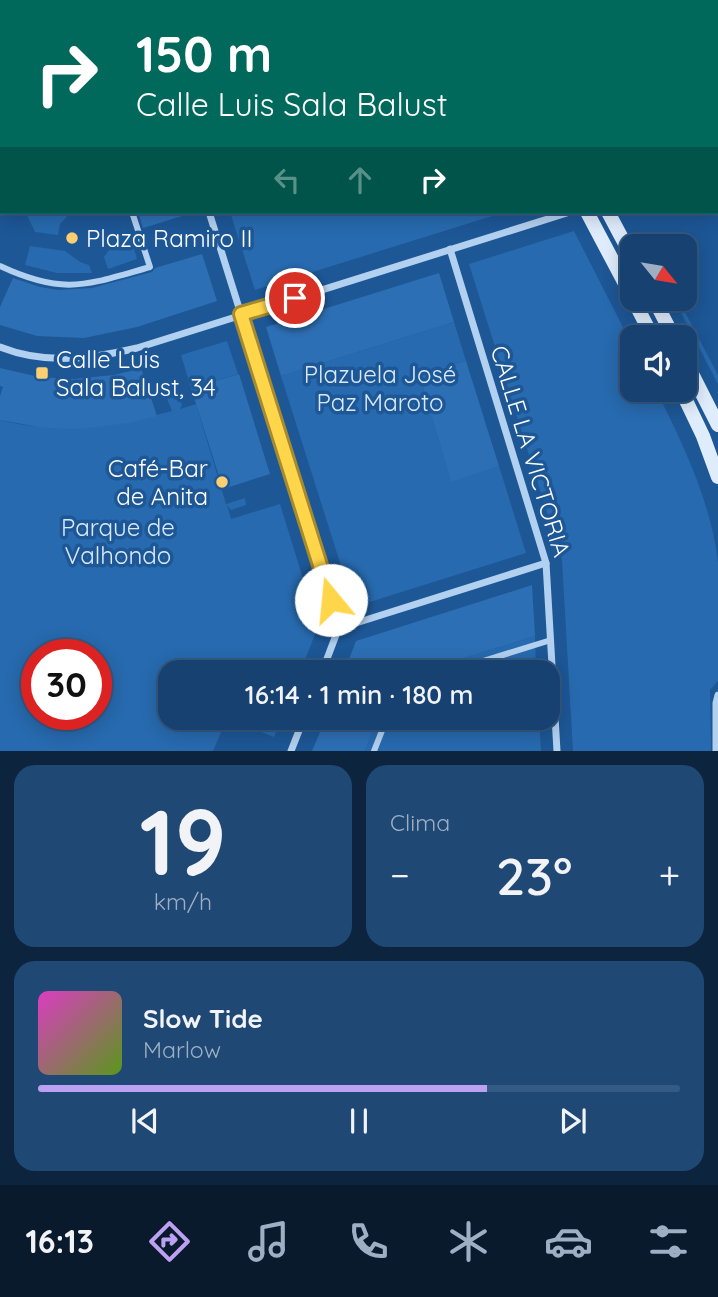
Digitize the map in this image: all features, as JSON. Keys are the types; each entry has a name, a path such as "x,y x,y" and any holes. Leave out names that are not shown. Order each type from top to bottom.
{"main road":[{"path":"588,214 620,275"},
{"path":"609,214 620,234"},
{"path":"697,384 718,425"},
{"path":"687,402 718,477"}],"street":[{"path":"0,266 39,282 60,286 89,285 150,267 133,214"},
{"path":"210,214 333,605 337,629 327,660"},
{"path":"0,347 15,353 70,360 137,348 563,214"},
{"name":"CALLE LA VICTORIA","path":"450,249 546,563 558,751"},
{"path":"337,629 546,563"},
{"path":"487,660 551,640"},
{"path":"716,751 718,695"},
{"path":"291,751 299,730"},
{"path":"374,751 382,730"}],"green space":[{"path":"26,214 69,214 60,224 58,235 35,232"},
{"path":"231,214 499,214 255,290"},
{"path":"125,230 129,233 137,259 108,269 104,257 115,242 116,234"},
{"path":"574,231 622,325 620,402 662,402 686,452 702,495 718,562 718,681 710,690 711,751 573,751 562,560 469,264"},
{"path":"30,246 65,251 89,265 92,273 57,273 25,265"},
{"path":"681,312 685,312 692,325 687,325"},
{"name":"Plazuela José Paz Maroto","path":"454,322 466,361 419,375 451,481 499,466 526,553 354,607 281,376"},
{"path":"697,335 718,375 718,384 697,343"},
{"path":"227,341 238,374 191,388 181,355"},
{"name":"Parque de Valhondo","path":"174,389 182,405 180,409 196,404 226,504 245,498 246,505 231,510 227,505 231,519 280,504 318,627 305,660 158,660 158,730 222,730 213,751 0,751 0,420 44,427 86,427 172,411 165,394"},
{"path":"535,636 536,660 458,660"},
{"name":"Parque de Valhondo","path":"256,730 277,730 274,737"},
{"path":"373,730 540,730 541,751 365,751"}],"building":[{"path":"139,214 189,214 143,228"},
{"path":"202,254 217,301 137,327 84,338 37,336 0,325 0,307 13,278 58,290 92,288 152,272 155,268"},
{"path":"439,273 454,322 281,376 266,327"},
{"path":"466,361 499,466 451,482 419,374"},
{"path":"0,368 39,377 74,379 114,375 141,368 157,416 80,429 44,428 0,420 0,396 3,387 0,386"},
{"path":"239,374 270,474 223,489 191,388"},
{"path":"532,585 535,636 458,660 349,660 356,641"},
{"path":"321,730 373,730 365,751 312,751"}],"place":[{"name":"Plaza Ramiro II","path":"72,238"},
{"name":"Calle Luis Sala Balust, 34","path":"42,373"},
{"name":"Café-Bar de Anita","path":"222,482"}],"route":[{"path":"295,298 241,314 331,600"}]}
